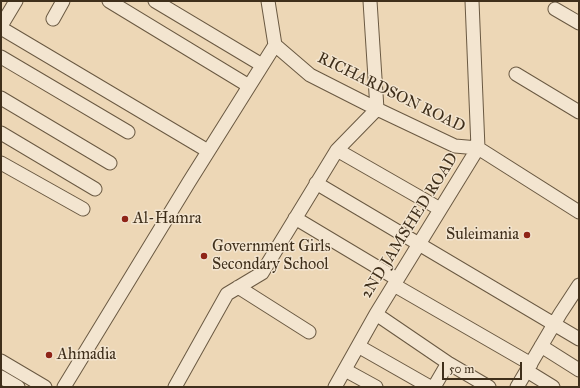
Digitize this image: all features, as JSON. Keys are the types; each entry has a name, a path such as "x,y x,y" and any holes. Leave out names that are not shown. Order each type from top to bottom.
{"street":[{"path":"16,1 1,27 208,151"},
{"path":"53,19 63,1"},
{"path":"109,1 249,86"},
{"path":"155,1 262,65"},
{"path":"64,387 275,44 268,1"},
{"path":"175,387 227,294 262,273 337,150 377,108 370,1"},
{"name":"2ND JAMSHED ROAD","path":"335,387 376,314 478,148 472,1"},
{"path":"555,9 579,23"},
{"name":"RICHARDSON ROAD","path":"275,44 310,75 455,146 478,148 579,212"},
{"path":"1,57 128,132"},
{"path":"516,74 579,112"},
{"path":"1,98 110,163"},
{"path":"1,133 95,189"},
{"path":"337,150 440,209"},
{"path":"1,163 83,209"},
{"path":"316,183 579,339"},
{"path":"295,218 529,368 553,387"},
{"path":"517,387 579,285"},
{"path":"238,287 309,332"},
{"path":"376,314 448,363 489,387"},
{"path":"358,346 430,387"},
{"path":"541,346 579,370"},
{"path":"1,361 45,387"},
{"path":"434,387 448,363"},
{"path":"345,370 376,387"},
{"path":"1,377 18,387"}],"place":[{"name":"Al-Hamra","path":"125,219"},
{"name":"Suleimania","path":"527,235"},
{"name":"Government Girls Secondary School","path":"204,256"},
{"name":"Ahmadia","path":"49,355"}]}
